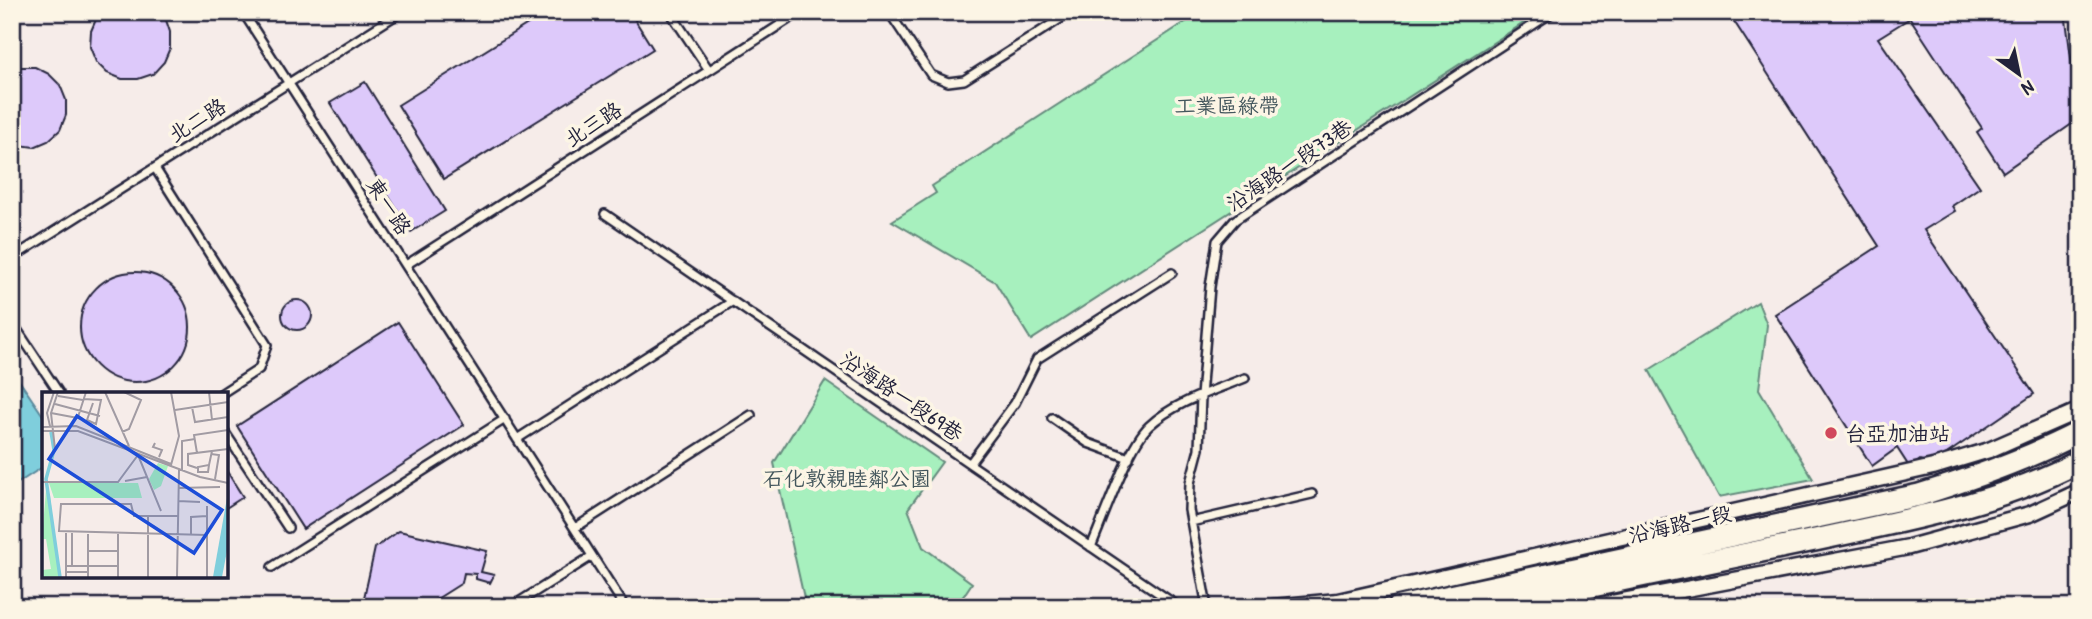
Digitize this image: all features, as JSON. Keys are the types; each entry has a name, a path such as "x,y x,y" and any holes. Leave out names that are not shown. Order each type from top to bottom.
{"main road":[{"name":"沿海路一段","path":"1399,607 1919,495 1988,473 2044,451 2080,432"},
{"name":"沿海路一段","path":"1491,607 1908,520 1995,496 2050,477 2080,461"}],"street":[{"name":"沿海路一段","path":"1273,607 1338,601 1933,467 1989,450 2080,410"},
{"path":"1591,607 1909,547 2030,514 2080,491"}],"lane":[{"name":"東一路","path":"243,12 625,607"},
{"name":"北二路","path":"12,258 401,12"},
{"path":"670,12 709,70"},
{"name":"北三路","path":"406,265 800,12"},
{"path":"890,12 931,75 948,82 964,80 1071,12"},
{"name":"沿海路一段73巷","path":"1208,607 1189,510 1190,482 1199,449 1200,396 1217,241 1235,220 1553,12"},
{"path":"155,168 267,345 260,369 224,392"},
{"name":"沿海路一段69巷","path":"605,214 1179,607"},
{"path":"970,463 1015,403 1037,359 1172,273"},
{"path":"517,439 733,301"},
{"path":"12,322 58,392"},
{"path":"1091,547 1129,458 1139,438 1149,427 1165,414 1200,396 1245,378"},
{"path":"575,528 751,415"},
{"path":"1052,418 1088,443 1129,458"},
{"path":"272,566 505,419"},
{"path":"228,437 288,528"},
{"path":"1191,522 1312,494"},
{"path":"512,607 592,556"}],"green space":[{"name":"工業區綠帶","path":"1201,12 1541,12 1031,340 995,282 892,221 936,193 932,186"},
{"path":"1758,302 1767,325 1759,389 1813,479 1719,497 1649,370"},
{"name":"石化敦親睦鄰公園","path":"825,381 942,462 908,509 923,547 972,583 956,607 806,607 774,463"}],"water":[{"path":"12,370 42,414 42,467 12,487"}],"building":[{"path":"102,12 160,12 165,17 170,32 170,48 164,62 153,74 138,79 122,79 107,73 96,62 90,47 91,31"},
{"path":"547,12 630,12 653,49 444,179 398,105"},
{"path":"1728,12 2065,12 2079,119 2003,172 1977,132 1982,128 1910,18 1878,38 1980,187 1952,206 1955,211 1924,230 2034,394 1932,464 1920,460 1910,468 1897,448 1872,466 1775,314 1879,246"},
{"path":"35,67 49,74 60,85 66,100 66,115 60,130 48,141 34,147 12,144 12,70"},
{"path":"365,82 445,211 411,232 330,103"},
{"path":"135,272 156,276 174,288 186,306 190,327 186,348 174,366 156,378 135,382 114,378 96,366 84,348 80,327 84,306 96,288 114,276"},
{"path":"297,300 308,304 312,315 308,326 297,330 286,326 282,315 286,304"},
{"path":"398,322 464,425 303,529 237,426"},
{"path":"228,473 243,497 228,507"},
{"path":"399,531 487,551 481,572 494,575 490,583 476,579 476,574 464,573 462,583 424,607 362,607 375,548"}],"place":[{"name":"台亞加油站","path":"1831,433"}]}
